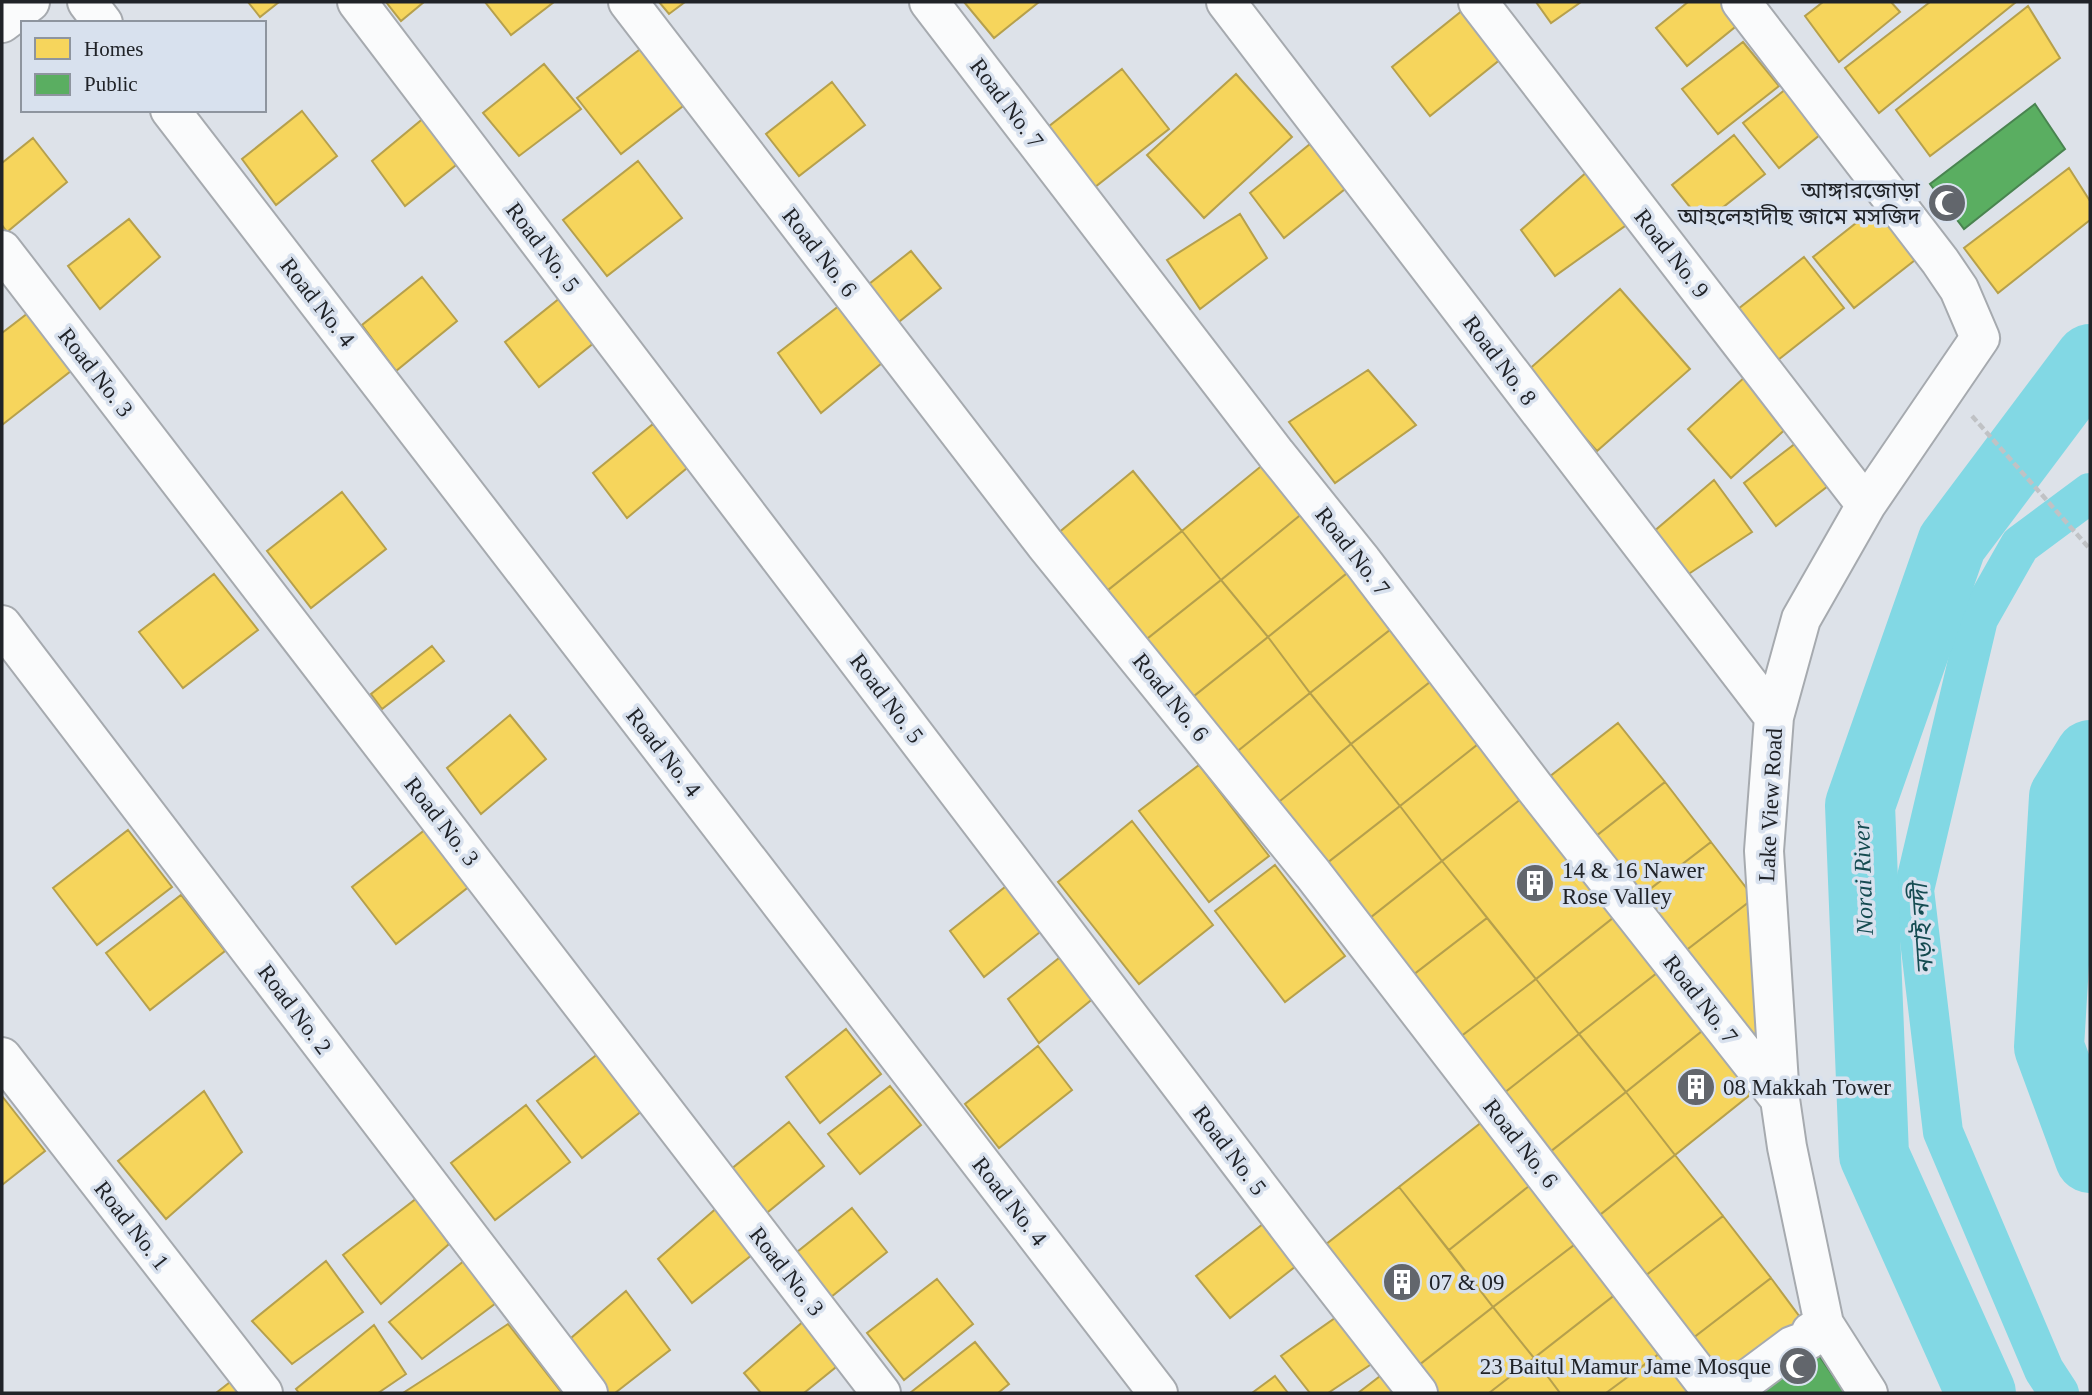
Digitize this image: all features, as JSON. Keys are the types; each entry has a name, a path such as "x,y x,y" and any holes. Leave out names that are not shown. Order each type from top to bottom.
{"street":[{"path":"2,23 30,2"},
{"path":"86,2 101,21"},
{"name":"Road No. 5","path":"357,2 1418,1393"},
{"name":"Road No. 6","path":"628,2 1045,544 1313,874 1713,1393"},
{"name":"Road No. 7","path":"929,2 1492,733 1780,1099"},
{"name":"Road No. 8","path":"1226,2 1774,717"},
{"name":"Road No. 9","path":"1478,2 1866,505"},
{"name":"Lake View Road","path":"1741,2 1940,261 1959,289 1980,338 1866,505 1801,619 1774,717 1763,850 1780,1099 1787,1147 1824,1324 1868,1393"},
{"name":"Road No. 4","path":"172,112 1158,1393"},
{"name":"Road No. 3","path":"2,250 881,1393"},
{"name":"Road No. 2","path":"2,625 588,1393"},
{"name":"Road No. 1","path":"2,1057 263,1393"},
{"path":"1729,1393 1792,1346 1808,1340 1811,1332 1824,1324"}],"path":[{"path":"1981,425 2090,549"}],"building: Homes":[{"path":"248,2 279,2 260,17"},
{"path":"386,2 424,2 401,21"},
{"path":"485,2 554,2 511,35"},
{"path":"659,2 685,2 669,14"},
{"path":"964,2 1039,2 994,38"},
{"path":"1536,2 1581,2 1551,23"},
{"path":"1688,2 1723,2 1740,23 1687,66 1656,28"},
{"path":"1823,2 1891,2 1900,12 1839,62 1805,16"},
{"path":"1930,2 2016,2 1879,113 1845,68"},
{"path":"2028,6 2060,58 1930,156 1896,110"},
{"path":"1463,10 1502,58 1430,116 1392,67"},
{"path":"652,40 696,96 621,154 577,98"},
{"path":"1743,42 1779,86 1718,134 1682,89"},
{"path":"544,64 581,109 519,156 483,113"},
{"path":"1122,69 1169,129 1095,187 1048,127"},
{"path":"1236,74 1292,137 1204,218 1147,155"},
{"path":"832,82 865,125 799,176 766,134"},
{"path":"1786,89 1821,134 1779,168 1743,123"},
{"path":"302,111 337,156 276,205 242,159"},
{"path":"431,112 466,157 405,206 372,161"},
{"path":"1734,135 1765,174 1703,223 1672,185"},
{"path":"33,138 67,182 7,232 2,225 2,163"},
{"path":"1310,144 1345,189 1284,238 1250,193"},
{"path":"638,161 682,218 607,276 563,220"},
{"path":"2069,168 2090,201 2090,220 1998,293 1964,248"},
{"path":"1588,171 1632,221 1555,276 1521,230"},
{"path":"1884,201 1924,253 1854,308 1813,257"},
{"path":"1240,214 1267,258 1200,309 1167,260"},
{"path":"129,219 160,257 100,309 68,266"},
{"path":"911,251 941,288 895,325 864,288"},
{"path":"1804,257 1844,308 1773,364 1733,313"},
{"path":"422,277 457,321 396,371 362,325"},
{"path":"1620,289 1690,369 1597,451 1526,372"},
{"path":"565,294 600,338 539,387 505,342"},
{"path":"844,302 888,358 821,413 778,353"},
{"path":"32,310 76,367 2,425 2,333"},
{"path":"1759,364 1799,417 1731,478 1688,429"},
{"path":"1368,370 1416,425 1335,483 1289,422"},
{"path":"653,424 687,468 627,518 593,473"},
{"path":"1796,443 1828,486 1776,526 1744,483"},
{"path":"1276,454 1315,503 1221,580 1182,531"},
{"path":"1133,471 1182,531 1093,602 1045,544"},
{"path":"1714,480 1752,532 1678,581 1645,539"},
{"path":"342,492 386,549 311,608 267,551"},
{"path":"1315,503 1362,561 1268,637 1221,580"},
{"path":"1182,531 1221,580 1133,650 1093,602"},
{"path":"1362,561 1405,618 1310,693 1268,637"},
{"path":"214,574 258,630 183,688 139,632"},
{"path":"1221,580 1268,637 1179,708 1133,650"},
{"path":"1405,618 1444,671 1351,744 1310,693"},
{"path":"1268,637 1310,693 1224,762 1179,708"},
{"path":"432,646 444,661 382,709 371,694"},
{"path":"1444,671 1492,733 1400,806 1351,744"},
{"path":"1310,693 1351,744 1265,813 1224,762"},
{"path":"510,715 546,759 481,814 447,768"},
{"path":"1618,723 1665,782 1582,847 1535,788"},
{"path":"1492,733 1535,788 1442,861 1400,806"},
{"path":"1351,744 1400,806 1313,874 1265,813"},
{"path":"1199,765 1269,856 1209,902 1139,811"},
{"path":"1665,782 1711,842 1628,906 1582,847"},
{"name":"14 & 16 Nawer Rose Valley","path":"1535,788 1628,906 1536,979 1442,861"},
{"path":"1400,806 1442,861 1356,929 1313,874"},
{"path":"1132,821 1213,925 1139,984 1058,882"},
{"path":"426,829 471,885 396,944 352,887"},
{"path":"128,830 172,887 97,945 53,888"},
{"path":"1711,842 1754,898 1671,962 1628,906"},
{"path":"1442,861 1487,918 1400,985 1356,929"},
{"path":"1275,865 1345,956 1285,1002 1215,911"},
{"path":"1010,883 1045,928 984,977 950,931"},
{"path":"181,895 225,951 150,1010 106,953"},
{"path":"1754,898 1780,1099 1671,962"},
{"path":"1628,906 1671,962 1579,1034 1536,979"},
{"path":"1487,918 1536,979 1447,1047 1400,985"},
{"path":"1069,950 1101,992 1039,1043 1008,999"},
{"path":"1671,962 1717,1019 1626,1092 1579,1034"},
{"path":"1536,979 1579,1034 1490,1104 1447,1047"},
{"name":"08 Makkah Tower","path":"1717,1019 1766,1082 1675,1155 1626,1092"},
{"path":"846,1029 881,1074 820,1123 786,1077"},
{"path":"1579,1034 1626,1092 1536,1163 1490,1104"},
{"path":"612,1043 657,1099 582,1158 537,1101"},
{"path":"1038,1046 1072,1090 999,1148 965,1104"},
{"path":"890,1086 921,1125 860,1174 828,1134"},
{"path":"204,1091 242,1152 166,1219 118,1161"},
{"path":"1626,1092 1675,1155 1586,1226 1536,1163"},
{"path":"2,1096 45,1151 2,1185"},
{"path":"526,1105 570,1162 495,1220 451,1163"},
{"path":"1496,1111 1544,1174 1449,1250 1399,1187"},
{"path":"789,1122 824,1166 763,1216 730,1170"},
{"path":"1675,1155 1723,1216 1632,1286 1586,1226"},
{"path":"1544,1174 1591,1232 1493,1307 1449,1250"},
{"name":"07 & 09","path":"1399,1187 1493,1307 1405,1376 1311,1256"},
{"path":"417,1198 449,1244 381,1304 343,1255"},
{"path":"719,1206 753,1254 692,1303 658,1259"},
{"path":"852,1208 887,1252 826,1301 792,1256"},
{"path":"1723,1216 1771,1278 1680,1348 1632,1286"},
{"path":"1263,1224 1296,1266 1230,1318 1196,1276"},
{"path":"1591,1232 1630,1283 1534,1358 1493,1307"},
{"path":"465,1260 496,1303 422,1359 389,1322"},
{"path":"326,1261 363,1312 292,1364 252,1321"},
{"path":"1771,1278 1811,1332 1727,1393 1680,1348"},
{"path":"937,1279 973,1324 904,1380 867,1333"},
{"path":"1630,1283 1675,1342 1606,1393 1560,1393 1534,1358"},
{"path":"626,1291 670,1350 615,1393 599,1393 564,1344"},
{"path":"1493,1307 1534,1358 1489,1393 1418,1393 1405,1376"},
{"path":"1345,1311 1379,1359 1328,1393 1310,1393 1281,1356"},
{"path":"805,1320 841,1363 804,1393 761,1393 744,1373"},
{"path":"508,1324 562,1393 403,1393 437,1371"},
{"path":"374,1325 406,1374 378,1393 299,1393 296,1389"},
{"path":"975,1342 1009,1384 998,1393 910,1393"},
{"path":"1675,1342 1711,1393 1606,1393"},
{"path":"1534,1358 1560,1393 1489,1393"},
{"path":"1392,1367 1412,1393 1358,1393"},
{"path":"238,1376 252,1393 216,1393"},
{"path":"1275,1376 1288,1393 1252,1393"}],"building: Public":[{"path":"2035,104 2065,149 1964,229 1930,184"},
{"name":"23 Baitul Mamur Jame Mosque","path":"1808,1340 1845,1393 1731,1393"}],"waterway":[{"name":"Norai River","path":"1981,1393 1874,1155 1860,805 1952,543 2090,359"},
{"name":"নড়াই নদী","path":"2059,1393 2044,1370 1943,1132 1914,890 1978,619 2020,545 2090,493"},
{"name":"Norai River","path":"2090,755 2064,797 2049,1047 2090,1158"}],"place":[{"name":"আঙ্গারজোড়া আহলেহাদীছ জামে মসজিদ","path":"1947,203"},
{"name":"14 & 16 Nawer Rose Valley","path":"1535,883"},
{"name":"08 Makkah Tower","path":"1696,1087"},
{"name":"07 & 09","path":"1402,1282"},
{"name":"23 Baitul Mamur Jame Mosque","path":"1798,1366"}]}
